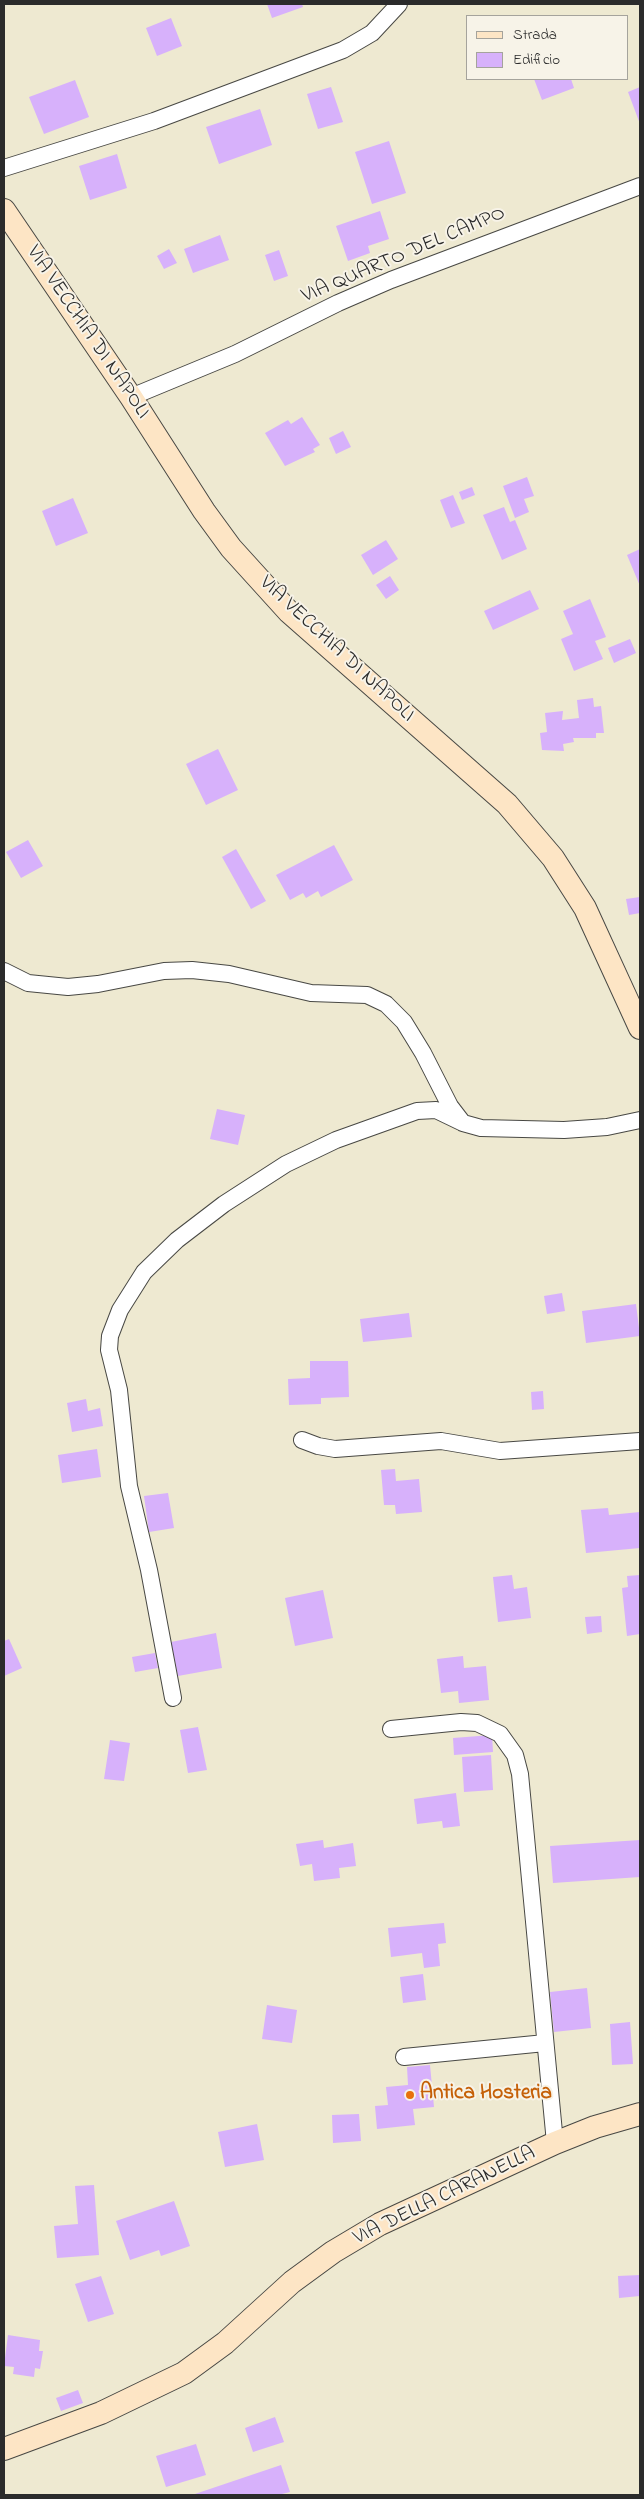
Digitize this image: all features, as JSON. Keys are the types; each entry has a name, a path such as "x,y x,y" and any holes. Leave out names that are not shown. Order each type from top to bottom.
{"street":[{"path":"4,168 147,123 336,53 372,33 398,4"},
{"name":"VIA QUARTO DEL CAMPO","path":"131,397 235,354 384,283 640,186"},
{"name":"VIA VECCHIA DI NAPOLI","path":"4,210 131,397 214,525 260,581 307,628 490,788 543,846 580,899 622,983 640,1028"},
{"path":"4,971 28,983 68,987 98,984 164,971 192,970 229,974 311,993 367,995 386,1004 404,1022 423,1053 450,1106 463,1123"},
{"path":"173,1698 126,1463 119,1390 109,1350 110,1336 116,1316 139,1278 172,1244 224,1204 286,1164 336,1140 417,1111 436,1110 463,1123 481,1128 564,1130 607,1127 640,1120"},
{"path":"302,1440 318,1446 335,1449 441,1442 500,1451 640,1441"},
{"path":"390,1730 461,1722 478,1723 496,1730 513,1749 520,1774 555,2143"},
{"path":"404,2057 545,2043"},
{"name":"VIA DELLA CARANELLA","path":"4,2449 101,2413 179,2376 225,2343 292,2282 342,2247 408,2210 555,2143 601,2125 640,2114"}],"building":[{"path":"267,4 302,4 303,7 272,18"},
{"path":"171,18 182,46 157,56 146,28"},
{"path":"75,80 89,117 44,134 29,97"},
{"path":"534,80 571,80 574,88 542,100"},
{"path":"331,87 343,122 318,129 307,94"},
{"path":"640,87 640,124 628,92"},
{"path":"260,109 272,145 219,164 206,127"},
{"path":"389,141 406,193 372,204 355,152"},
{"path":"117,154 127,188 90,200 79,166"},
{"path":"380,211 389,239 368,246 370,253 348,261 336,226"},
{"path":"220,235 229,260 193,273 184,249"},
{"path":"169,249 177,263 164,269 157,256"},
{"path":"279,250 288,276 274,281 265,255"},
{"path":"302,417 320,445 313,449 315,452 285,466 265,433 288,420 291,424"},
{"path":"343,431 351,447 336,454 329,438"},
{"path":"527,477 534,496 524,499 529,512 515,518 503,486"},
{"path":"472,487 475,495 462,500 459,492"},
{"path":"453,495 465,523 451,528 440,500"},
{"path":"73,498 88,533 56,546 42,511"},
{"path":"504,507 510,522 515,520 527,549 502,560 483,515"},
{"path":"386,540 398,559 373,575 361,555"},
{"path":"640,549 640,586 627,555"},
{"path":"390,576 399,590 386,599 376,585"},
{"path":"530,590 539,609 493,630 484,611"},
{"path":"590,599 606,637 595,641 603,659 574,671 561,639 573,634 563,611"},
{"path":"630,639 636,653 614,663 608,648"},
{"path":"593,698 594,707 601,706 604,733 596,733 596,738 573,738 574,742 563,744 564,751 542,750 540,733 547,732 545,713 563,711 562,720 579,718 577,700"},
{"path":"218,749 238,790 206,805 186,764"},
{"path":"28,840 43,866 21,878 6,852"},
{"path":"334,845 353,880 321,897 318,891 306,898 303,893 290,900 276,875"},
{"path":"236,849 266,901 251,909 222,857"},
{"path":"640,897 640,913 629,915 626,899"},
{"path":"217,1109 245,1115 238,1145 210,1139"},
{"path":"562,1293 565,1311 547,1314 544,1296"},
{"path":"636,1304 640,1336 586,1343 582,1311"},
{"path":"409,1313 412,1337 363,1342 360,1319"},
{"path":"310,1361 348,1361 349,1397 321,1398 321,1404 289,1405 288,1379 310,1378"},
{"path":"543,1391 544,1409 532,1410 531,1392"},
{"path":"86,1399 88,1411 100,1408 103,1426 72,1432 67,1403"},
{"path":"97,1449 101,1477 62,1483 58,1455"},
{"path":"395,1469 396,1481 419,1479 422,1512 396,1514 395,1505 384,1505 381,1470"},
{"path":"168,1493 174,1528 149,1532 144,1496"},
{"path":"608,1508 609,1515 640,1512 640,1548 586,1553 581,1510"},
{"path":"512,1575 514,1589 527,1587 531,1618 498,1622 493,1577"},
{"path":"640,1575 640,1634 627,1636 622,1588 628,1587 627,1576"},
{"path":"323,1590 333,1638 295,1646 285,1598"},
{"path":"601,1616 602,1632 587,1634 585,1617"},
{"path":"216,1633 222,1668 178,1676 171,1642"},
{"path":"9,1639 22,1668 4,1676 4,1641"},
{"path":"155,1653 158,1668 135,1672 132,1657"},
{"path":"463,1656 464,1668 486,1666 489,1700 459,1703 458,1691 441,1693 437,1659"},
{"path":"198,1727 207,1770 188,1773 180,1730"},
{"path":"492,1735 493,1752 454,1755 453,1738"},
{"path":"110,1740 130,1743 124,1781 104,1779"},
{"path":"491,1755 493,1790 464,1792 462,1757"},
{"path":"456,1793 460,1826 443,1828 442,1821 417,1824 414,1799"},
{"path":"323,1840 324,1848 353,1843 356,1866 339,1868 340,1878 314,1881 312,1864 300,1866 296,1844"},
{"path":"640,1840 640,1877 553,1883 550,1846"},
{"path":"444,1923 446,1943 438,1944 440,1966 424,1968 422,1953 391,1957 388,1928"},
{"path":"423,1974 426,2000 403,2003 400,1977"},
{"path":"587,1988 591,2028 554,2032 550,1992"},
{"path":"267,2005 297,2010 292,2043 262,2039"},
{"path":"630,2022 633,2064 612,2065 610,2024"},
{"path":"430,2065 434,2107 413,2109 415,2125 377,2129 375,2106 388,2105 386,2087 408,2085 407,2067"},
{"path":"359,2114 361,2141 333,2143 332,2115"},
{"path":"257,2124 264,2160 225,2167 218,2132"},
{"path":"94,2185 99,2255 57,2258 54,2226 78,2224 75,2186"},
{"path":"174,2201 190,2246 161,2256 159,2250 130,2260 116,2221"},
{"path":"640,2275 640,2296 619,2298 618,2276"},
{"path":"101,2276 114,2314 88,2322 75,2284"},
{"path":"8,2335 40,2340 39,2351 43,2351 40,2369 35,2368 34,2377 13,2374 14,2367 4,2366"},
{"path":"78,2390 83,2403 61,2411 56,2398"},
{"path":"275,2417 284,2442 253,2452 245,2428"},
{"path":"196,2444 206,2475 166,2487 156,2456"},
{"path":"281,2465 290,2492 278,2495 192,2495"}],"place":[{"name":"Antica Hosteria","path":"410,2095"}]}
